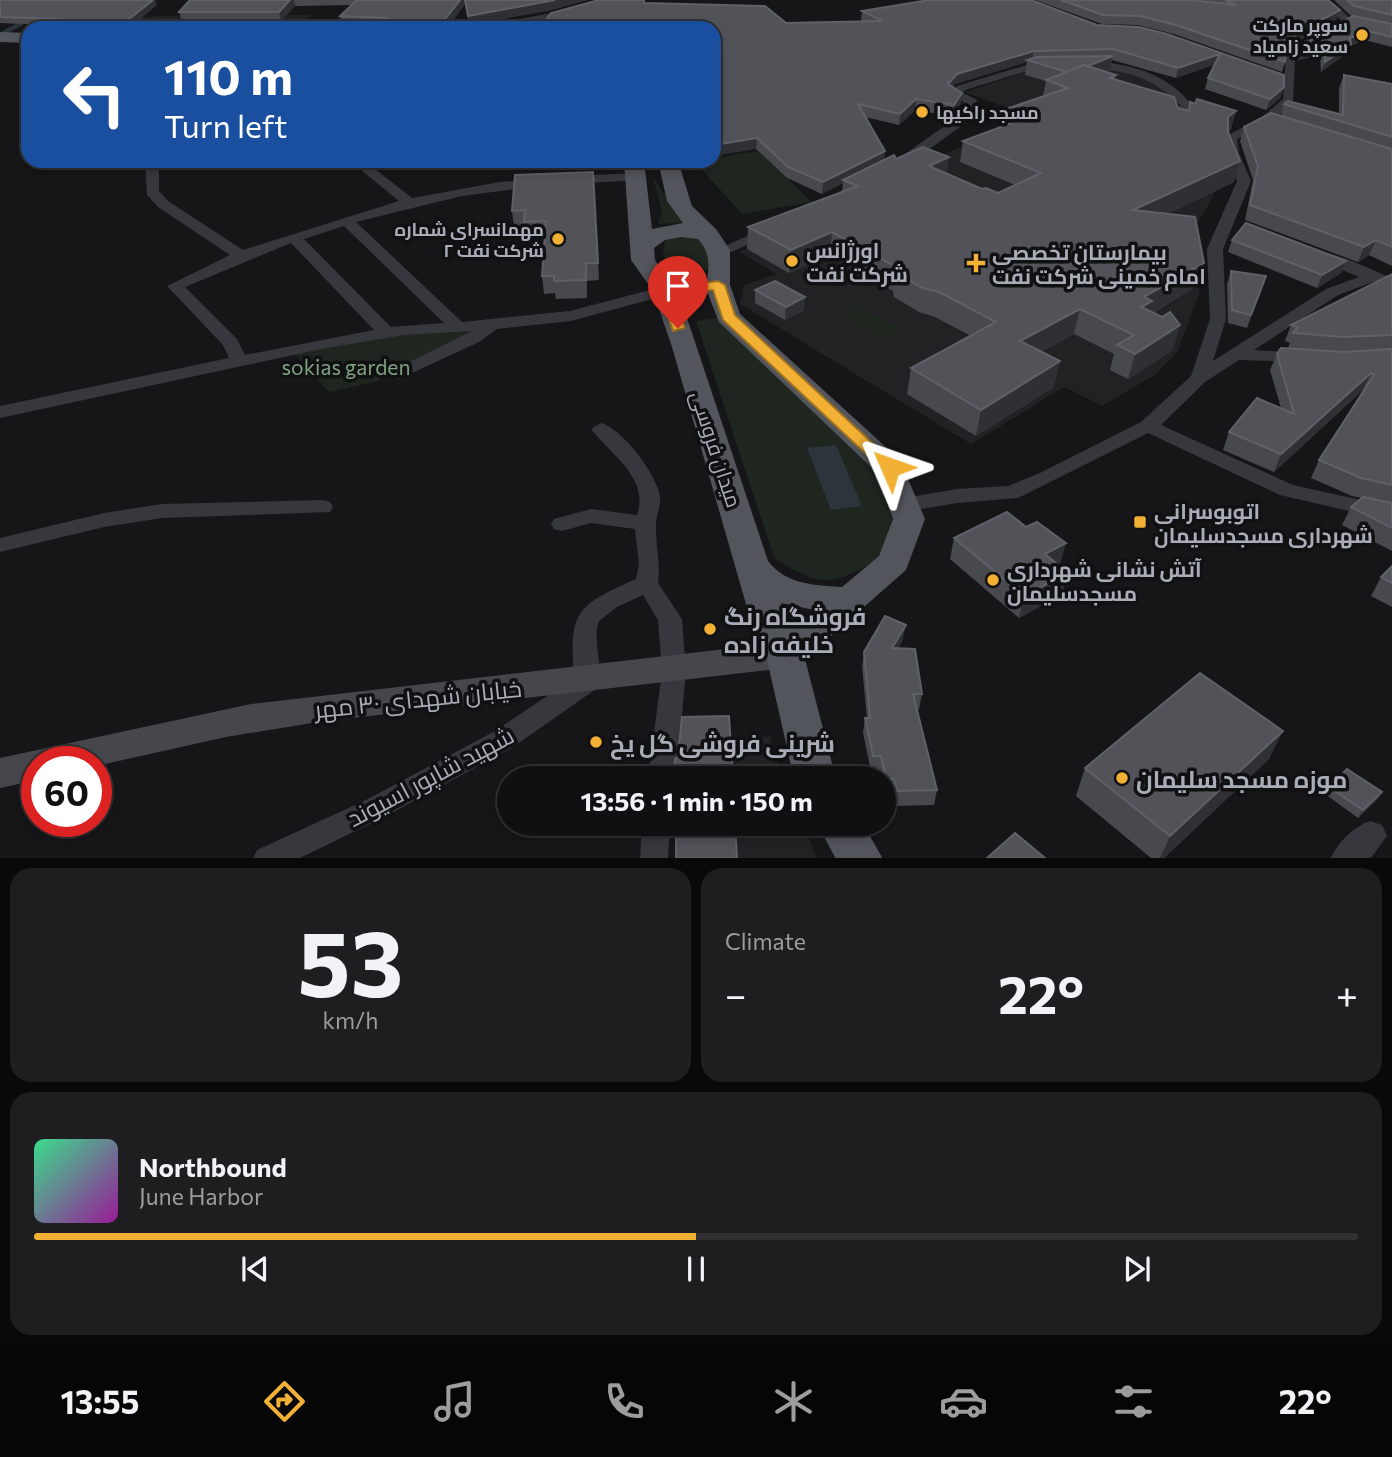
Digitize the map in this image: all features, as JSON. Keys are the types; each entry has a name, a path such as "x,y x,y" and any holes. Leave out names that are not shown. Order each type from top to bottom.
{"main road":[{"path":"670,168 676,193 685,212 714,242 722,264 718,285 728,317 890,467 909,519 894,562 785,654"},
{"path":"634,169 643,260 665,291 718,285"},
{"path":"642,246 651,237 674,229 714,242"},
{"name":"میدان فروسی","path":"665,291 755,569 766,611 785,654 812,766"},
{"path":"755,569 780,588 812,598 849,600"},
{"name":"خیابان شهدای ۳۰ مهر","path":"112,749 249,719 449,692 587,682 674,672 785,654"},
{"path":"0,773 21,768"},
{"path":"847,836 860,858"}],"street":[{"path":"520,21 553,16 606,0"},
{"path":"1199,378 1218,319 1215,249 1233,223 1244,181 1232,153 1231,137 1272,122 1289,100 1283,80 1290,58 1302,46 1351,20 1324,0"},
{"path":"897,165 941,137 964,118 971,100 955,94 961,88 1033,65 1067,68 1107,64 1163,82 1186,105 1176,120 1179,126"},
{"path":"152,168 152,192 158,198 241,256"},
{"path":"366,168 411,204"},
{"path":"240,362 231,344 175,285 294,236 411,204 523,183 634,169"},
{"path":"347,221 458,327"},
{"path":"714,242 780,225"},
{"path":"294,236 387,333"},
{"path":"1304,250 1392,284"},
{"path":"904,505 957,496 1011,493 1148,426 1199,378 1229,356 1332,292 1375,276"},
{"path":"0,412 387,333 492,326 571,316 665,291"},
{"path":"399,374 492,326"},
{"path":"1229,356 1236,353 1325,360"},
{"path":"1148,426 1287,490 1392,514"},
{"path":"601,429 632,458 647,488 650,514 645,523 650,564 647,583 670,619 674,672 663,766"},
{"path":"0,545 104,520 162,511 323,507"},
{"path":"562,524 591,516 645,523"},
{"path":"587,682 582,629 595,607 647,583"},
{"name":"شهید شاپور اسیوند","path":"269,858 378,807 504,739 587,682"},
{"path":"654,858 655,836"}],"shaded area":[{"path":"311,15 306,21 109,21 157,16"},
{"name":"بیمارستان تخصصی امام خمینی شرکت نفت","path":"1111,67 1155,81 1176,101 1170,119 1198,179 1215,193 1190,236 1200,291 1178,351 1155,375 1102,406 1064,387 971,444 740,304 744,285 776,274 740,252 802,227 1025,114 964,92 1035,69"},
{"path":"836,445 862,506 831,510 807,448"},
{"path":"771,737 771,746 779,766 675,766 675,739"},
{"path":"676,836 808,836 817,858 676,858"}],"green space":[{"path":"758,151 812,202 742,214 700,168 721,168 721,157"},
{"path":"653,177 675,212 688,222 658,224 662,213"},
{"path":"676,235 705,239 711,269 682,275 669,270 663,255 665,241"},
{"path":"857,307 895,325 898,331 877,334 856,324 845,314 848,309"},
{"path":"718,318 874,470 892,519 882,556 853,573 828,580 804,575 774,557 696,321"},
{"name":"sokias garden","path":"477,330 375,382 329,392 294,353 403,333"}],"building":[{"path":"0,0 153,0 127,21 57,21 62,19 0,17"},
{"path":"190,0 290,0 279,12 179,12"},
{"path":"357,0 460,0 444,21 383,21 386,18 340,16"},
{"path":"465,0 555,0 468,16"},
{"path":"599,0 644,0 644,3 765,6 786,23 882,21 862,11 929,0 1031,0 1097,25 1139,27 1167,34 1284,75 1284,87 1270,99 1208,78 1220,54 1178,68 1113,49 1034,51 957,74 948,84 962,93 954,105 916,99 900,114 858,104 885,151 823,182 788,167 757,138 721,144 721,21 545,21 551,13"},
{"path":"1061,0 1192,0 1236,5 1225,0 1328,0 1340,10 1299,32 1286,46 1285,62 1176,25 1140,16 1103,15"},
{"path":"1347,0 1392,0 1392,15 1354,6"},
{"path":"1353,16 1392,24 1392,37 1368,31 1350,38 1351,44 1325,62 1323,45 1301,50 1311,40"},
{"path":"1113,56 1067,72 1027,60 1037,57"},
{"name":"بیمارستان تخصصی امام خمینی شرکت نفت","path":"1084,65 1116,75 1110,78 1174,97 1178,108 1189,111 1190,102 1195,104 1197,99 1236,111 1228,117 1228,132 1240,161 1133,210 1195,217 1204,263 1144,297 1152,301 1141,307 1162,317 1170,312 1180,325 1135,354 1117,345 1134,335 1080,309 1020,341 1060,361 981,410 911,368 996,322 939,292 922,288 897,273 896,267 832,232 791,250 748,227 858,186 843,180 894,155 896,159 923,147 949,157 929,166 982,189 998,193 1041,173 963,141 1009,124 1000,121 1021,113 1009,108 1068,88 1046,80"},
{"path":"1344,75 1392,84 1392,137 1284,104 1288,101 1343,115"},
{"path":"1271,113 1392,149 1392,247 1376,240 1364,247 1250,205 1258,166 1244,127"},
{"path":"593,172 598,263 586,263 586,280 554,281 554,276 542,276 546,221 524,222 525,210 512,211 515,175"},
{"path":"1246,223 1346,261 1322,275 1232,240"},
{"path":"1231,271 1266,276 1251,315 1232,310"},
{"path":"1392,274 1392,335 1344,337 1293,333 1298,327 1291,325"},
{"path":"775,281 805,297 786,307 755,290"},
{"path":"1281,348 1344,352 1392,349 1392,485 1361,478 1319,460 1374,375 1371,373 1281,454 1229,432 1257,398 1294,414 1277,354"},
{"path":"1363,497 1392,503 1392,528 1351,507"},
{"path":"1007,512 1026,527 1037,522 1066,543 1045,554 1068,573 1024,596 954,538"},
{"path":"1392,566 1392,583 1381,577"},
{"path":"885,616 906,625 892,648 915,649 922,694 913,694 937,790 897,791 896,766 883,766 881,756 873,756 865,718 870,718 864,652"},
{"path":"1200,673 1283,731 1170,836 1085,768"},
{"path":"729,716 732,766 675,766 682,717"},
{"path":"1347,769 1382,792 1363,810 1329,787"},
{"path":"1015,833 1045,858 987,858"},
{"path":"676,836 736,836 737,858 676,858"}],"waterway":[{"path":"0,35 21,23"}],"place":[{"name":"سوپر مارکت سعید زامیاد","path":"1362,35"},
{"name":"مسجد راکیها","path":"922,112"},
{"name":"مهمانسرای شماره ۲ شرکت نفت","path":"558,239"},
{"name":"اورژانس شرکت نفت","path":"792,261"},
{"name":"بیمارستان تخصصی امام خمینی شرکت نفت","path":"976,263"},
{"name":"اتوبوسرانی شهرداری مسجدسلیمان","path":"1140,522"},
{"name":"آتش نشانی شهرداری مسجدسلیمان","path":"993,580"},
{"name":"فروشگاه رنگ خلیفه زاده","path":"710,629"},
{"name":"شرینی فروشی گل یخ","path":"596,742"},
{"name":"موزه مسجد سلیمان","path":"1122,778"}],"route":[{"path":"678,328 665,291 718,285 728,317 890,467"}]}
